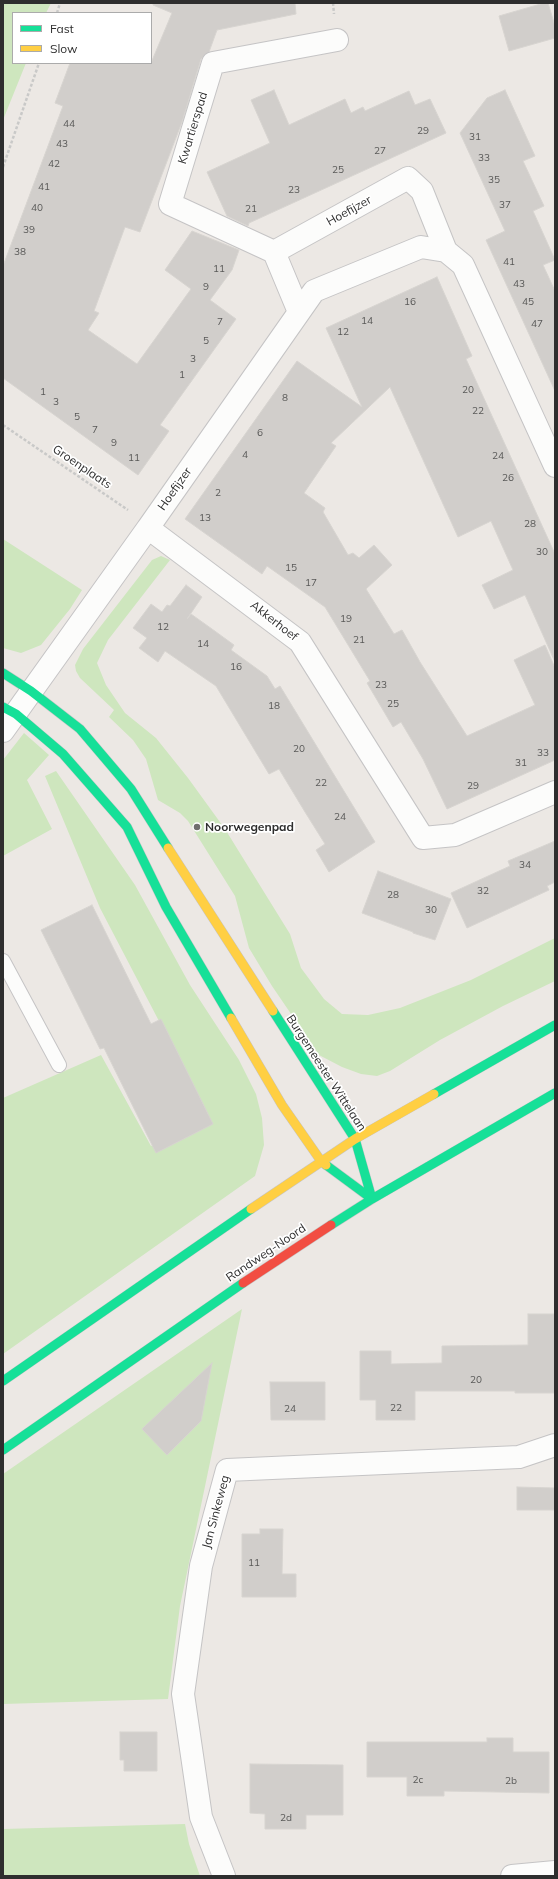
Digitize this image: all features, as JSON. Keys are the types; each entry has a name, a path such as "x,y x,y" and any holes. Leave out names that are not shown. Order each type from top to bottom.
{"main road":[{"name":"Burgemeester Wittelaan","path":"3,673 31,691 80,729 131,789 355,1139 372,1200"},
{"path":"9,711 63,754 127,827 166,907 282,1105 321,1161 372,1200"},
{"path":"3,1381 355,1139 555,1025"},
{"name":"Randweg-Noord","path":"3,1450 274,1261 372,1200 555,1093"}],"street":[{"name":"Kwartierspad","path":"274,252 170,204 213,63 337,40"},
{"name":"Hoefijzer","path":"274,252 408,178 422,190 446,251 463,265 555,466"},
{"name":"Hoefijzer","path":"148,528 314,291 421,247 446,251"},
{"path":"274,252 299,312"},
{"path":"3,731 9,711 31,691 148,528"},
{"name":"Akkerhoef","path":"148,528 300,642 423,838 455,835 555,792"},
{"name":"Jan Sinkeweg","path":"224,1876 201,1818 183,1694 201,1566 227,1470 519,1457 555,1445"},
{"path":"512,1876 555,1872"}],"lane":[{"path":"3,961 58,1065"}],"path":[{"path":"3,167 39,64"},
{"name":"Groenplaats","path":"3,425 127,509 148,528"}],"green space":[{"path":"3,3 51,3 46,12 12,12 12,64 26,64 3,120"},
{"path":"3,539 82,590 70,609 41,645 21,653 3,648"},
{"path":"161,556 170,560 108,640 97,663 106,685 125,713 156,738 188,778 225,829 290,934 301,968 324,999 342,1014 368,1015 400,1008 471,980 555,938 555,981 503,1006 440,1040 390,1071 377,1076 361,1074 342,1067 319,1055 272,986 249,948 235,896 188,821 180,813 158,800 146,759 133,740 109,717 114,710 80,678 76,671 75,665 83,649 152,560"},
{"path":"24,733 49,755 27,780 52,829 3,856 3,760"},
{"path":"56,771 135,885 190,985 239,1060 256,1094 262,1118 264,1145 255,1176 3,1354 3,1098 101,1055 151,1146 208,1115 100,908 45,776"},
{"path":"242,1309 180,1606 168,1699 3,1704 3,1474"},
{"path":"185,1824 189,1844 200,1876 3,1876 3,1829"}],"building":[{"path":"153,3 295,3 296,14 217,30 209,52 201,59 182,122 140,232 125,227 94,311 99,313 88,330 137,364 191,289 165,270 192,231 239,250 232,270 210,300 236,319 160,425 169,431 138,475 3,378 3,266 63,106 55,103 70,64 152,64 152,61 172,13 153,5"},
{"path":"548,3 555,26 555,38 509,51 499,16"},
{"path":"274,90 289,125 345,99 351,113 363,107 365,111 409,91 415,105 430,99 446,133 249,223 248,226 227,216 207,172 270,143 251,100"},
{"path":"505,90 535,156 523,161 544,206 533,211 555,260 543,265 555,291 555,391 486,240 505,231 460,133 487,98"},
{"path":"437,277 472,356 466,359 555,554 555,662 525,595 494,609 482,585 513,570 491,521 458,537 390,387 331,443 336,446 304,493 325,508 323,512 348,555 353,553 359,558 374,545 392,565 366,589 394,634 402,630 420,662 467,736 535,705 514,660 545,645 555,668 555,760 447,809 423,759 401,722 393,727 367,683 370,681 325,607 267,566 262,574 185,519 297,361 362,407 326,328"},
{"path":"186,585 202,597 187,619 191,614 212,629 234,645 231,650 267,676 275,689 280,686 375,842 329,872 316,850 325,844 279,769 269,774 216,686 165,651 158,662 139,648 147,638 133,628 151,604 162,612 167,605 170,606"},
{"path":"555,841 555,882 547,886 549,890 467,928 451,893 510,866 508,861"},
{"path":"378,871 451,899 435,940 362,913"},
{"path":"92,905 151,1024 161,1019 213,1124 156,1153 104,1048 100,1049 41,930"},
{"path":"528,1314 555,1314 555,1393 515,1393 515,1391 415,1391 415,1420 376,1420 376,1400 360,1400 360,1351 391,1351 391,1364 442,1363 442,1346 528,1345"},
{"path":"212,1363 201,1421 167,1455 142,1429"},
{"path":"270,1382 325,1382 325,1420 271,1420"},
{"path":"517,1487 555,1488 555,1510 517,1510"},
{"path":"260,1529 283,1529 282,1574 296,1574 296,1597 242,1597 242,1534 260,1534"},
{"path":"120,1732 157,1732 157,1771 124,1771 124,1760 120,1760"},
{"path":"487,1738 513,1738 513,1752 549,1752 549,1793 444,1791 444,1796 407,1796 407,1777 367,1777 367,1742 487,1742"},
{"path":"250,1764 343,1765 343,1815 306,1815 306,1829 265,1829 265,1814 250,1813"}],"traffic: fast":[{"path":"3,673 31,691 80,729 131,789 168,848"},
{"path":"3,707 16,714 63,754 127,827 166,907 231,1018"},
{"path":"273,1011 355,1139 372,1199"},
{"path":"434,1094 555,1025"},
{"path":"331,1225 372,1199 555,1093"},
{"path":"326,1165 372,1199"},
{"path":"3,1381 251,1209"},
{"path":"3,1450 243,1283"}],"traffic: slow":[{"path":"168,848 273,1011"},
{"path":"231,1018 282,1105 321,1161 326,1165"},
{"path":"251,1209 355,1139 434,1094"}],"traffic: jam":[{"path":"243,1283 331,1225"}],"place":[{"name":"Noorwegenpad","path":"197,827"}]}
